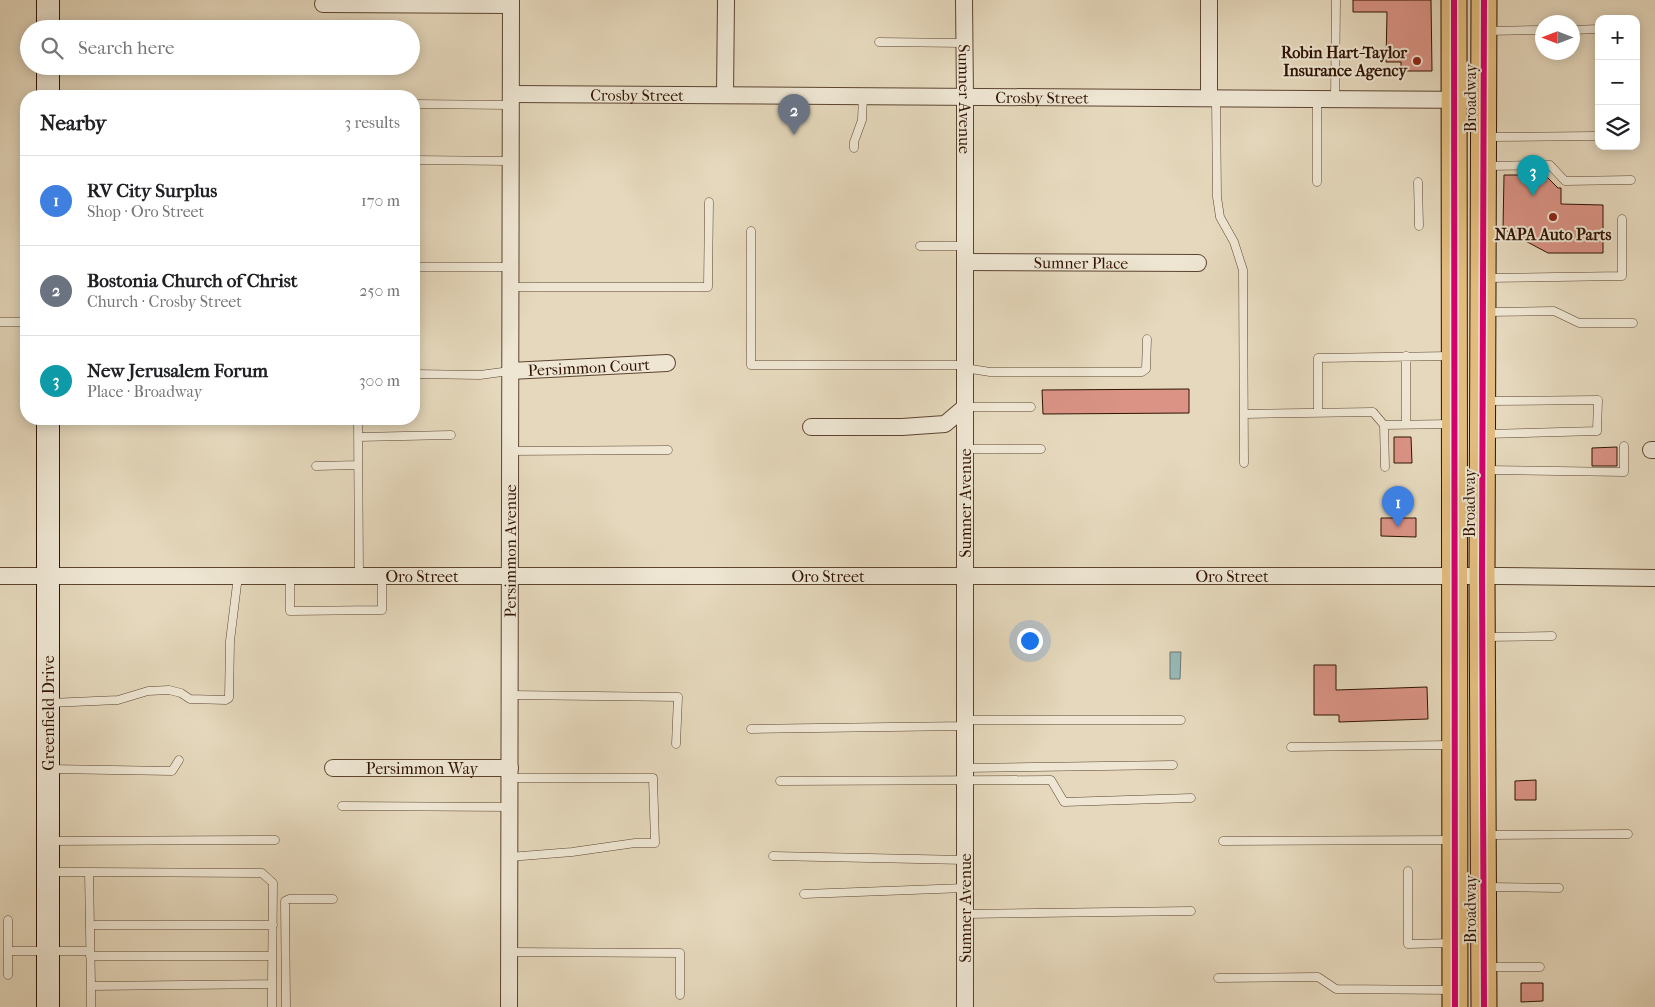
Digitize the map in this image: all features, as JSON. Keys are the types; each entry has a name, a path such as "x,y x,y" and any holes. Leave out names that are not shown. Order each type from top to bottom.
{"main road":[{"path":"48,0 48,20"},
{"name":"Broadway","path":"1454,0 1455,999"},
{"name":"Broadway","path":"1484,0 1482,576 1484,1007"},
{"path":"48,75 48,90"},
{"name":"Greenfield Drive","path":"48,425 48,1007"}],"street":[{"path":"725,95 726,0"},
{"name":"Sumner Avenue","path":"964,0 965,1007"},
{"path":"1209,0 1212,98"},
{"path":"323,4 511,3"},
{"name":"Persimmon Avenue","path":"509,1007 511,3"},
{"name":"Crosby Street","path":"511,100 725,95 1484,100"},
{"name":"Sumner Place","path":"965,254 1198,263"},
{"name":"Persimmon Court","path":"510,370 667,362"},
{"path":"811,427 902,427 945,424 965,407"},
{"name":"Oro Street","path":"0,576 1482,576 1655,578"},
{"name":"Persimmon Way","path":"333,768 510,773"}],"lane":[{"path":"1335,99 1336,0"},
{"path":"1580,30 1595,29"},
{"path":"1484,31 1535,30"},
{"path":"879,42 964,43"},
{"path":"854,148 854,142 862,120 863,96"},
{"path":"1212,98 1216,197 1220,216 1234,242 1243,270 1244,463"},
{"path":"1317,99 1317,182"},
{"path":"420,104 511,100"},
{"path":"1484,137 1594,136"},
{"path":"420,160 511,161"},
{"path":"1484,166 1550,165 1566,181 1631,180"},
{"path":"1418,182 1419,226"},
{"path":"510,287 708,287 709,202"},
{"path":"1484,278 1622,276 1622,219"},
{"path":"752,231 751,366 965,367 990,372 1142,372 1146,369 1147,339"},
{"path":"920,246 965,254"},
{"path":"420,267 510,267"},
{"path":"1483,312 1554,311 1579,323 1633,323"},
{"path":"0,322 20,322"},
{"path":"1406,356 1406,424"},
{"path":"1318,413 1318,358 1454,356"},
{"path":"420,374 480,375 510,370"},
{"path":"1483,401 1598,400 1597,431 1483,434"},
{"path":"965,407 1031,407"},
{"path":"1244,414 1372,412 1384,425 1385,467"},
{"path":"1384,425 1454,424"},
{"path":"358,425 359,576"},
{"path":"358,437 452,435"},
{"path":"1483,470 1624,472 1624,446"},
{"path":"965,449 1041,449"},
{"path":"510,451 668,450"},
{"path":"316,466 358,466"},
{"path":"48,703 118,700 148,691 170,690 181,693 190,699 226,700 229,698 230,641 238,576"},
{"path":"290,576 290,611 382,610 382,576"},
{"path":"1482,637 1552,636"},
{"path":"510,695 678,697 676,744"},
{"path":"751,729 965,723 1181,720"},
{"path":"1291,747 1454,745"},
{"path":"48,769 172,771 179,760"},
{"path":"780,781 1173,765"},
{"path":"509,857 572,852 635,842 655,842 653,778 510,773"},
{"path":"965,774 1051,780 1064,802 1192,798"},
{"path":"342,806 510,807"},
{"path":"1483,835 1628,834"},
{"path":"48,841 275,840"},
{"path":"1222,841 1454,840"},
{"path":"773,856 965,860"},
{"path":"1408,871 1408,944 1454,943"},
{"path":"48,872 262,873 273,883 272,1007"},
{"path":"89,872 91,1007"},
{"path":"1483,887 1559,888"},
{"path":"804,894 965,888"},
{"path":"286,1007 285,901 289,899 333,899"},
{"path":"965,914 1191,911"},
{"path":"8,920 8,975"},
{"path":"90,924 273,925"},
{"path":"8,951 272,956"},
{"path":"509,952 680,953 680,995"},
{"path":"1484,967 1540,967"},
{"path":"1218,978 1318,978 1336,989 1455,999"},
{"path":"91,986 272,984"}],"water":[{"path":"1170,652 1181,652 1180,679 1170,679"}],"building":[{"path":"1353,0 1431,0 1432,71 1401,71 1401,62 1386,62 1387,12 1353,12"},
{"name":"NAPA Auto Parts","path":"1504,175 1545,175 1558,188 1561,188 1561,204 1603,205 1603,253 1548,253 1503,229"},
{"path":"1189,389 1189,413 1043,414 1042,390"},
{"path":"1394,437 1411,437 1412,463 1394,463"},
{"path":"1617,447 1617,466 1592,466 1592,448"},
{"path":"1381,518 1416,518 1416,537 1381,536"},
{"path":"1314,665 1336,665 1336,690 1427,687 1428,719 1339,722 1339,715 1314,715"},
{"path":"1536,780 1536,800 1515,800 1515,781"},
{"path":"1521,983 1543,983 1543,1001 1521,1002"}],"cycle path":[{"path":"1454,0 1455,1007"},
{"path":"1484,0 1482,576 1484,1007"}],"place":[{"name":"Robin Hart-Taylor Insurance Agency","path":"1417,61"},
{"name":"Bostonia Church of Christ","path":"794,135"},
{"name":"New Jerusalem Forum","path":"1533,196"},
{"name":"NAPA Auto Parts","path":"1553,217"},
{"name":"RV City Surplus","path":"1398,527"}]}
